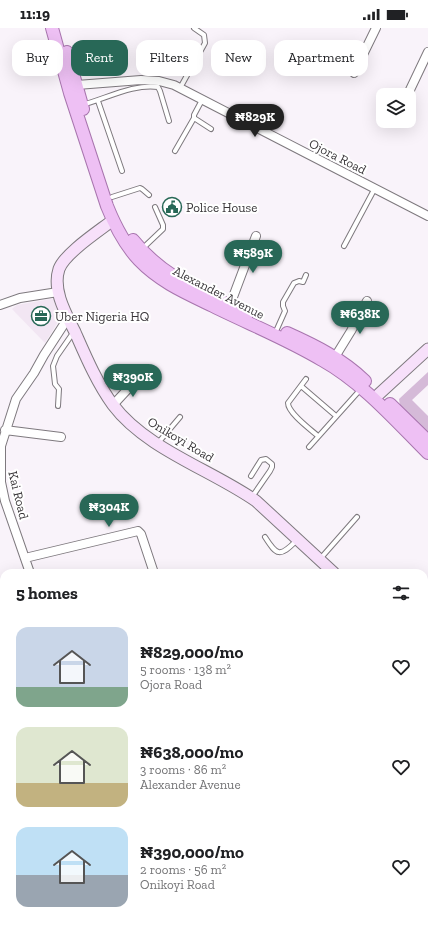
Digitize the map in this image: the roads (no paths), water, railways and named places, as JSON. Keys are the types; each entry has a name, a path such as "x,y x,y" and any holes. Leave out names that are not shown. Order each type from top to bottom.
{"main road":[{"name":"Alexander Avenue","path":"52,28 70,93 113,220 122,239 139,259 165,282 321,359 339,371 362,388 428,453"},
{"name":"Alexander Avenue","path":"60,28 82,105 112,197 122,222 130,236 141,250 155,264 191,287 335,357 363,379 428,441"}],"street":[{"path":"368,44 376,28"},
{"path":"411,88 428,52"},
{"name":"Ojora Road","path":"77,85 141,80 159,81 174,85 428,216"},
{"name":"Onikoyi Road","path":"113,220 69,255 63,262 59,269 58,292 68,318 90,365 114,405 137,429 158,443 252,498 265,508 330,569"},
{"path":"230,305 256,236"},
{"path":"0,305 20,298 58,292"},
{"path":"335,357 367,301"},
{"name":"Kai Road","path":"29,569 5,501 1,482 1,446 16,399 68,318"},
{"path":"379,394 428,349"},
{"path":"114,405 138,378"},
{"path":"5,430 61,437"},
{"path":"25,558 138,531 141,534 153,569"}],"lane":[{"path":"194,28 204,35 205,43 203,47"},
{"path":"180,88 187,76"},
{"path":"82,105 135,88 151,86 160,90 170,120"},
{"path":"175,151 203,100"},
{"path":"98,101 122,171"},
{"path":"194,118 211,129"},
{"path":"112,197 140,188 148,195"},
{"path":"344,246 375,188"},
{"path":"141,250 163,229 163,225 155,207"},
{"path":"277,329 285,311 283,302 294,283 303,282 306,275"},
{"path":"58,406 59,389 54,379 53,366 57,356 74,331"},
{"path":"306,379 288,403 288,406 295,416 318,436"},
{"path":"301,386 336,416"},
{"path":"309,447 362,388"},
{"path":"158,443 180,417"},
{"path":"251,476 261,460 266,459 272,464 270,471 252,498"},
{"path":"320,559 357,517"},
{"path":"265,537 273,550 278,552 286,551 298,539"}],"place":[{"name":"Police House","path":"172,207"},
{"name":"Uber Nigeria HQ","path":"41,316"}]}
